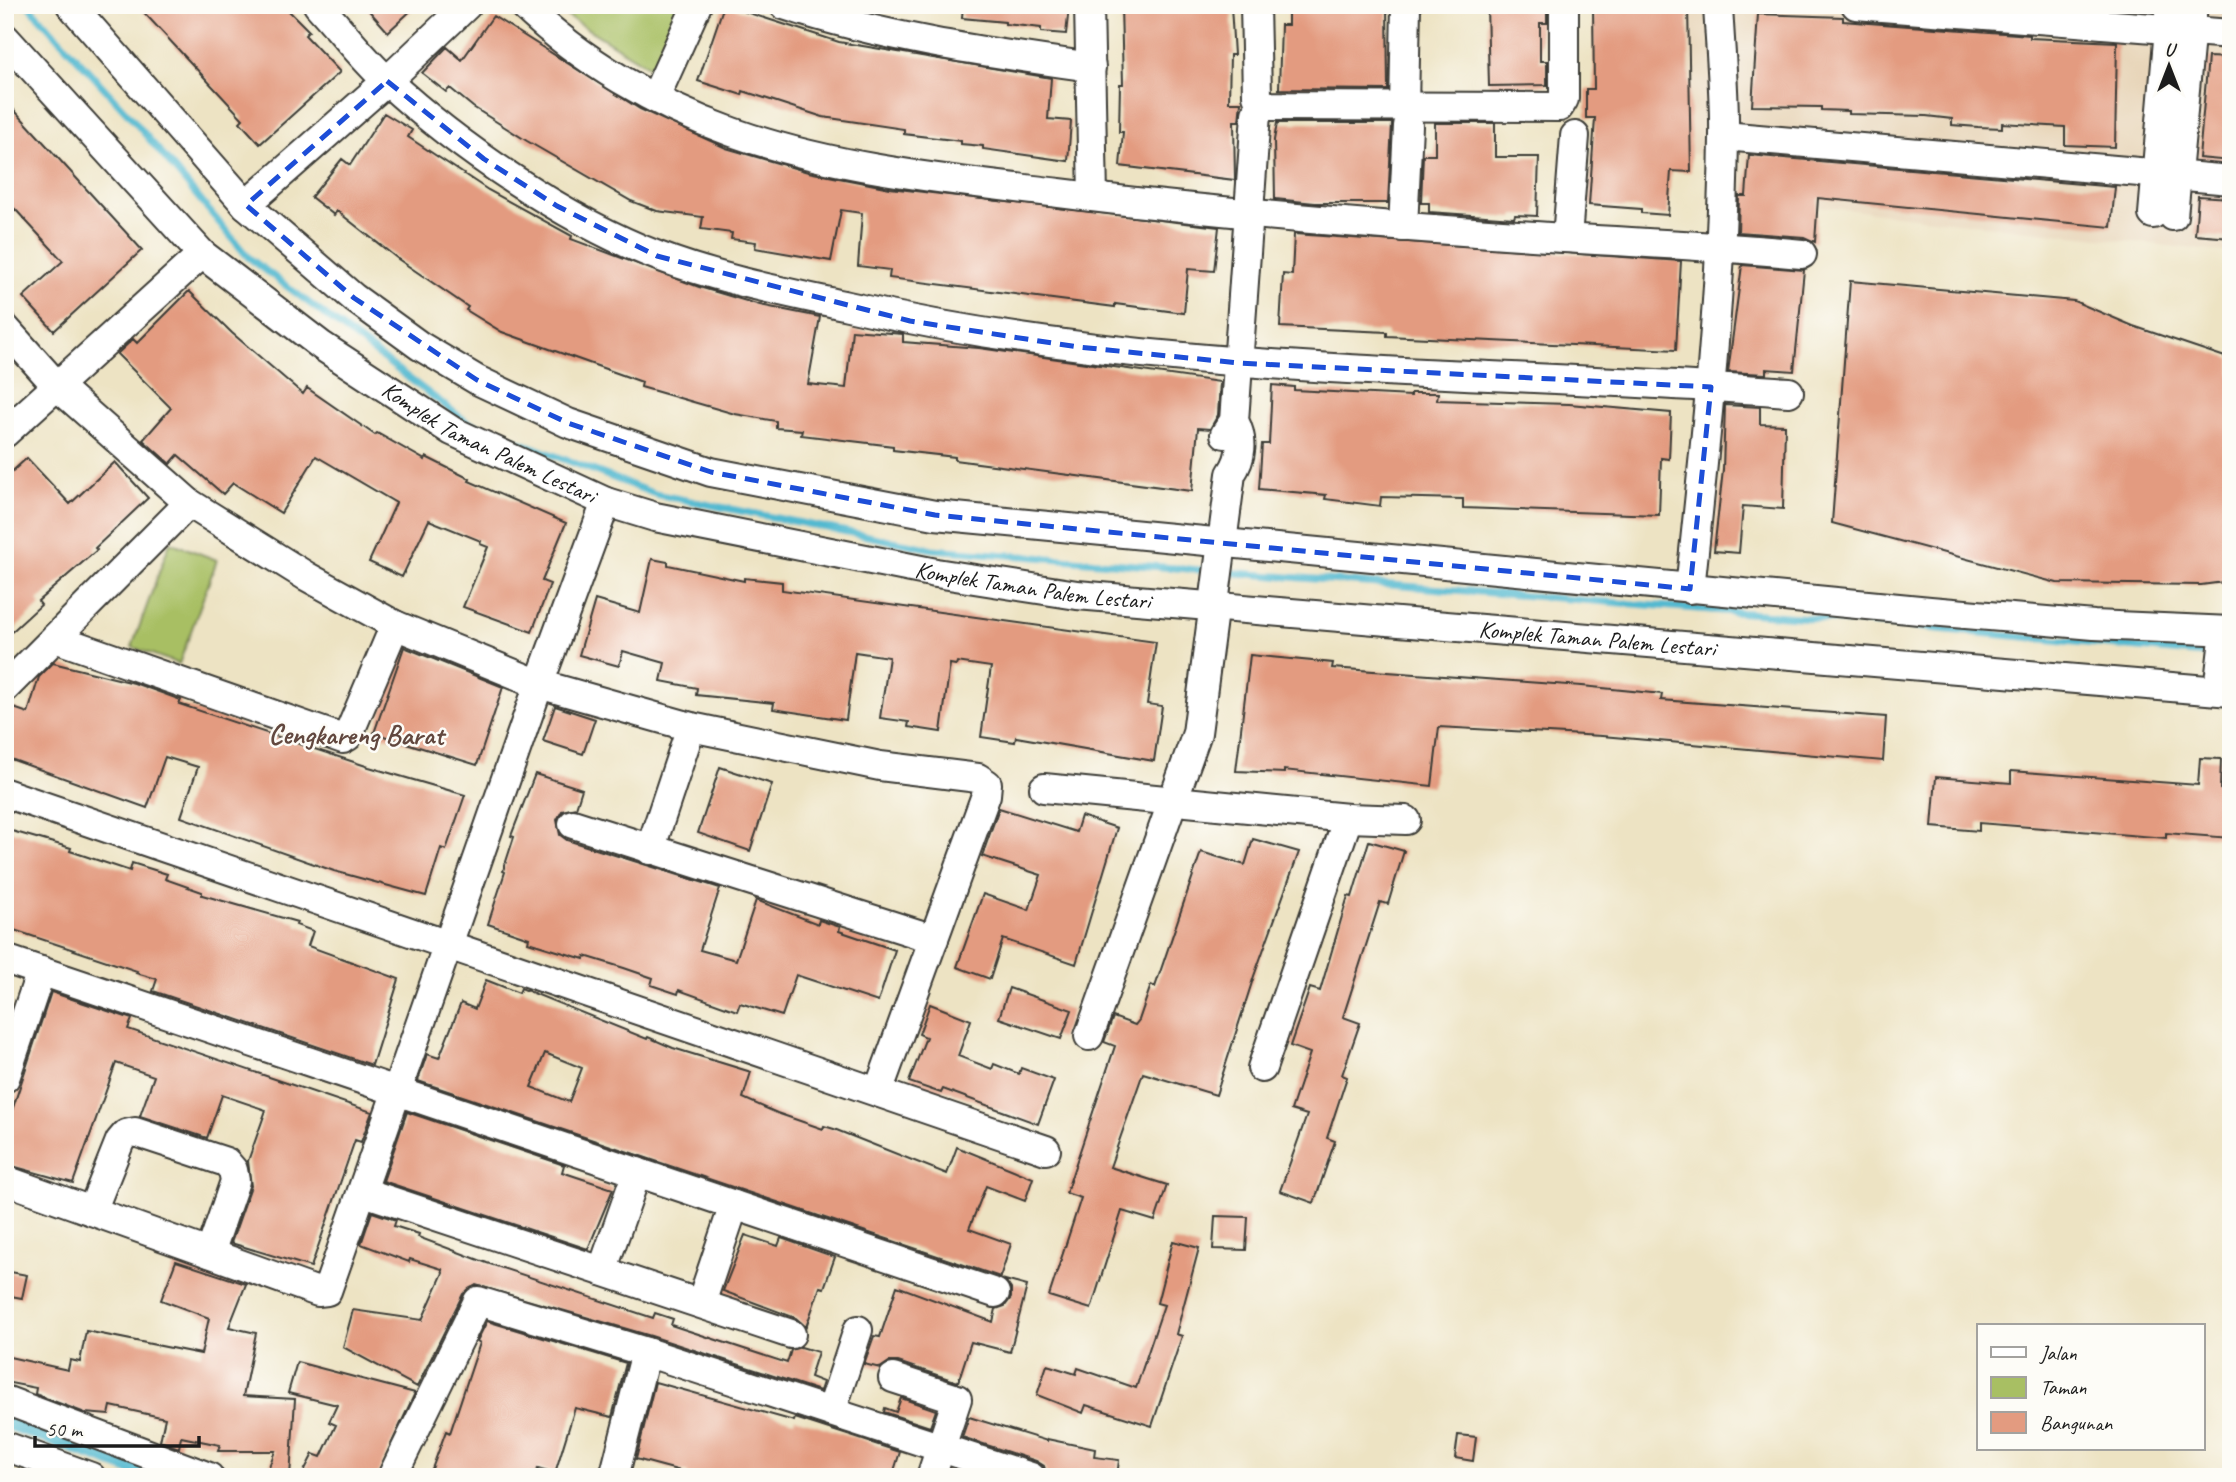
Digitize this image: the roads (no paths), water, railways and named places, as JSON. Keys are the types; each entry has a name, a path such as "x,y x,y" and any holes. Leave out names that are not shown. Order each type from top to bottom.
{"street":[{"name":"Komplek Taman Palem Lestari","path":"71,5 246,205 354,298 420,346 477,380 568,423 711,472 935,515 1221,550 2094,625 2225,660"},
{"path":"318,5 387,81 505,173 557,206 657,256 771,289 910,321 1078,347 1239,363 1789,392"},
{"path":"246,205 387,81 467,5"},
{"path":"523,5 550,31 600,67 654,98 732,132 809,154 992,185 1251,215 1802,254"},
{"path":"654,98 697,5"},
{"path":"783,5 846,26 929,43 1091,67"},
{"path":"1089,5 1093,197"},
{"path":"1255,5 1257,95 1260,103 1406,117 1559,107 1564,100 1564,5"},
{"path":"1403,227 1406,5"},
{"path":"1690,589 1711,387 1721,247 1724,136 1718,5"},
{"path":"1856,5 2181,17 2231,34"},
{"path":"2163,215 2181,17"},
{"name":"Komplek Taman Palem Lestari","path":"5,38 202,254 322,346 452,430 606,502 654,517 936,573 1077,595 1216,596 2225,660"},
{"path":"1089,1036 1174,801 1202,710 1230,474 1224,460 1225,433 1234,421 1251,215 1256,114"},
{"path":"1567,238 1575,136"},
{"path":"1724,136 2231,180"},
{"path":"5,433 202,254"},
{"path":"5,328 55,385 189,503 306,576 395,625 539,684 691,727 880,766 978,778 987,783 986,795 878,1092"},
{"path":"5,1180 318,1292 327,1291 399,1092 539,684 606,502"},
{"path":"5,688 189,503"},
{"path":"55,638 343,739 348,736 395,625"},
{"path":"650,850 691,727"},
{"path":"1044,788 1348,818 1406,820"},
{"path":"5,793 447,947 1046,1150"},
{"path":"1262,1068 1348,818"},
{"path":"573,824 934,939"},
{"path":"5,959 995,1293"},
{"path":"5,1078 41,971"},
{"path":"92,1211 120,1141 126,1134 135,1132 226,1162 233,1170 234,1181 210,1253"},
{"path":"602,1271 637,1172"},
{"path":"364,1192 791,1334"},
{"path":"701,1303 734,1205"},
{"path":"392,1477 478,1301 646,1352 1031,1477"},
{"path":"831,1412 858,1330"},
{"path":"614,1477 646,1352"},
{"path":"893,1378 957,1399 931,1477"},
{"path":"6,1401 209,1477"},
{"path":"5,1446 91,1477"}],"waterway":[{"path":"28,5 129,115 248,257 467,422 655,494 933,549 1214,571"},
{"path":"1225,572 1862,622 2215,655"},
{"path":"5,1417 167,1477"}],"district":[{"name":"Cengkareng Barat","path":"356,734"}]}
